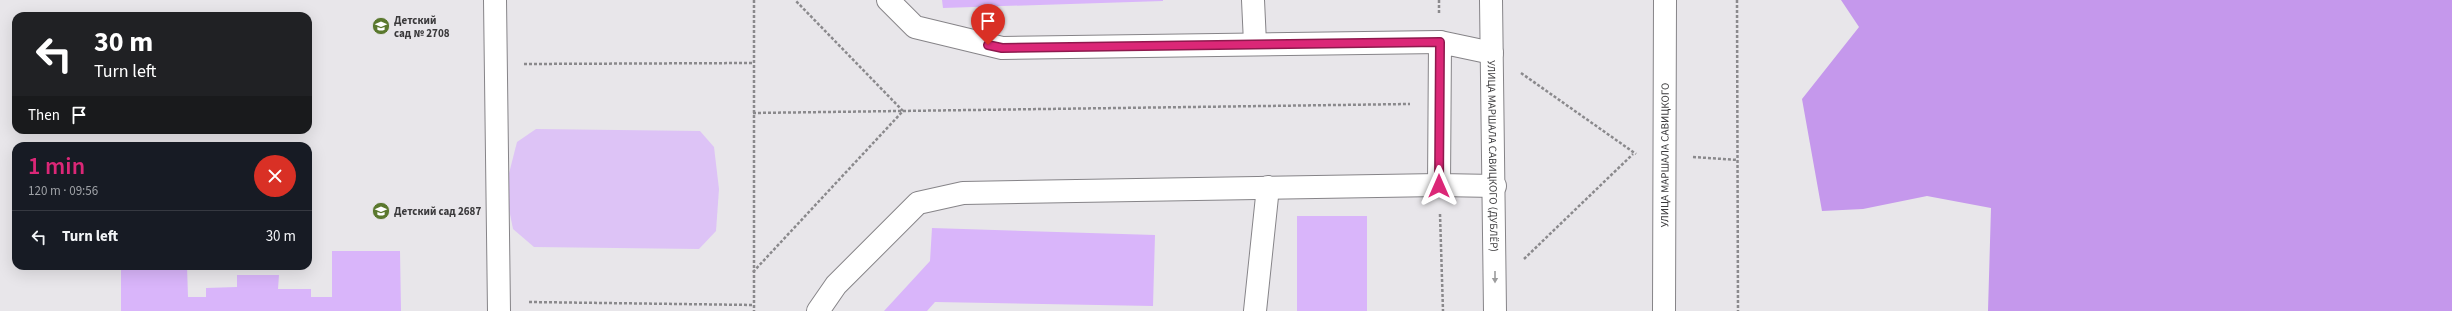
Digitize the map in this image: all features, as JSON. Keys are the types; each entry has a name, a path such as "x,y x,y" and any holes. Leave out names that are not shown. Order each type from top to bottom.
{"street":[{"path":"495,0 499,306"},
{"path":"888,0 915,27 1002,48 1255,43 1440,42 1492,53"},
{"path":"1253,0 1255,43"},
{"name":"УЛИЦА МАРШАЛА САВИЦКОГО (ДУБЛЁР)","path":"1491,0 1495,186 1495,311"},
{"name":"УЛИЦА МАРШАЛА САВИЦКОГО","path":"1664,311 1665,0"},
{"path":"1439,186 1440,42"},
{"path":"818,311 836,285 918,203 963,194 1268,187 1495,186"},
{"path":"1255,311 1268,187"}],"path":[{"path":"754,0 754,311"},
{"path":"795,0 903,111"},
{"path":"1737,0 1738,311"},
{"path":"1492,53 1633,154 1738,160"},
{"path":"496,64 753,63"},
{"path":"753,113 1440,104"},
{"path":"754,272 903,111"},
{"path":"1495,286 1633,154"},
{"path":"1440,211 1443,311"},
{"path":"499,306 754,305"}],"shaded area":[{"path":"1841,0 2452,0 2452,311 1988,311 1991,208 1927,196 1863,209 1822,211 1802,99 1859,27"},
{"path":"536,129 700,131 714,147 719,189 716,231 699,249 534,247 513,229 505,189 517,142"}],"building":[{"path":"942,0 1163,0 1163,1 943,8"},
{"path":"1297,216 1367,216 1367,311 1297,311"},
{"path":"932,228 1155,235 1153,306 935,302 927,311 884,311 930,261"},
{"path":"332,251 400,251 401,311 121,311 121,270 187,270 188,297 206,297 206,288 237,287 237,275 279,275 278,289 311,289 311,297 332,297"}],"place":[{"name":"Детский сад № 2708","path":"381,26"},
{"name":"Детский сад 2687","path":"381,211"}],"route":[{"path":"988,45 1002,48 1255,43 1440,42 1439,186"}]}
